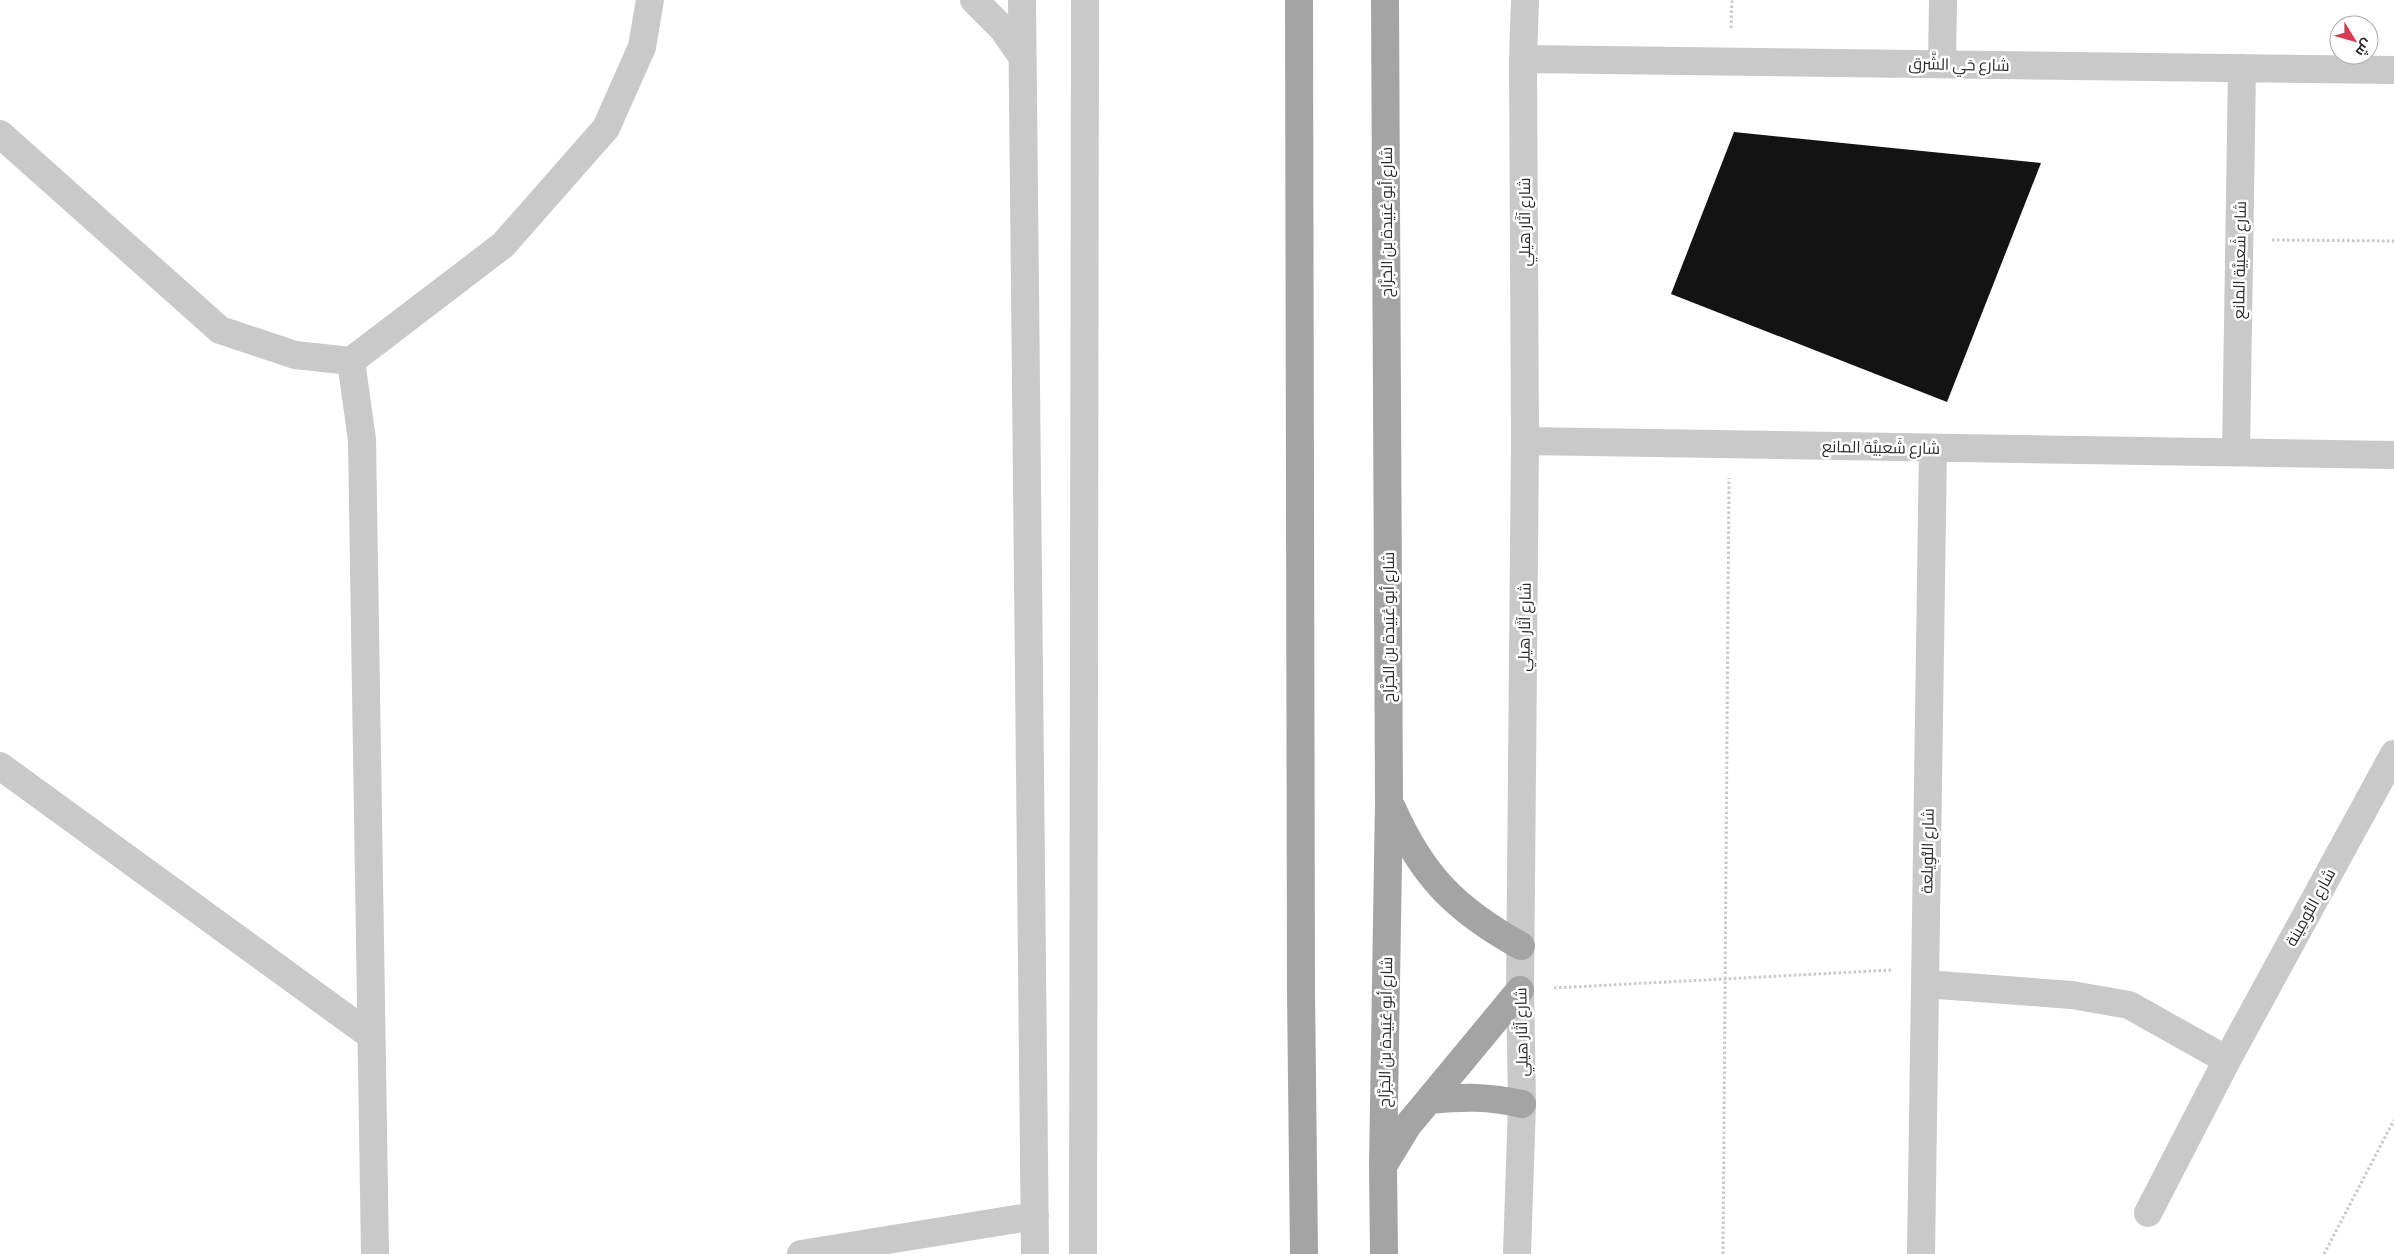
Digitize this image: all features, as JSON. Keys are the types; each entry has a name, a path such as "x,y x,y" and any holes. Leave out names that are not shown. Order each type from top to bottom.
{"main road":[{"path":"1299,0 1300,981 1304,1254"},
{"name":"شارع أبو عُبَيدة بن الجَرَّاح","path":"1384,1254 1383,1166 1389,801 1385,0"},
{"path":"1389,801 1405,837 1427,871 1454,901 1486,926 1521,946"},
{"path":"1383,1166 1408,1125 1520,990"},
{"path":"1429,1100 1476,1097 1495,1098 1522,1104"}],"street":[{"path":"0,134 220,330 295,355 351,361 502,245 606,128 642,47 650,0"},
{"path":"974,0 1002,28 1022,55"},
{"path":"1022,0 1035,1254"},
{"path":"1083,1254 1085,0"},
{"name":"شارع آثَار هيلي","path":"1517,1254 1522,1104 1520,990 1525,441 1524,59 1526,0"},
{"path":"1942,64 1943,0"},
{"name":"شارع حَي الشَّرق","path":"1524,59 2394,70"},
{"name":"شارع شَعبيَّة المانع","path":"2236,452 2242,68"},
{"path":"351,361 362,440 370,1036 375,1254"},
{"name":"شارع شَعبيَّة المانع","path":"1525,441 2394,455"},
{"name":"شارع التُّوِيلعة","path":"1921,1254 1933,448"},
{"name":"شارع التُّومِينة","path":"2148,1213 2226,1060 2394,754"},
{"path":"0,766 370,1036"},
{"path":"1925,976 2072,995 2129,1005 2226,1060"},
{"path":"801,1254 1035,1216"}],"path":[{"path":"2239,239 2394,241"},
{"path":"1723,1254 1730,445"},
{"path":"1520,990 1726,977 1925,976"},
{"path":"2324,1254 2394,1120"}],"building":[{"path":"1734,132 2041,163 1947,402 1671,294"}]}
